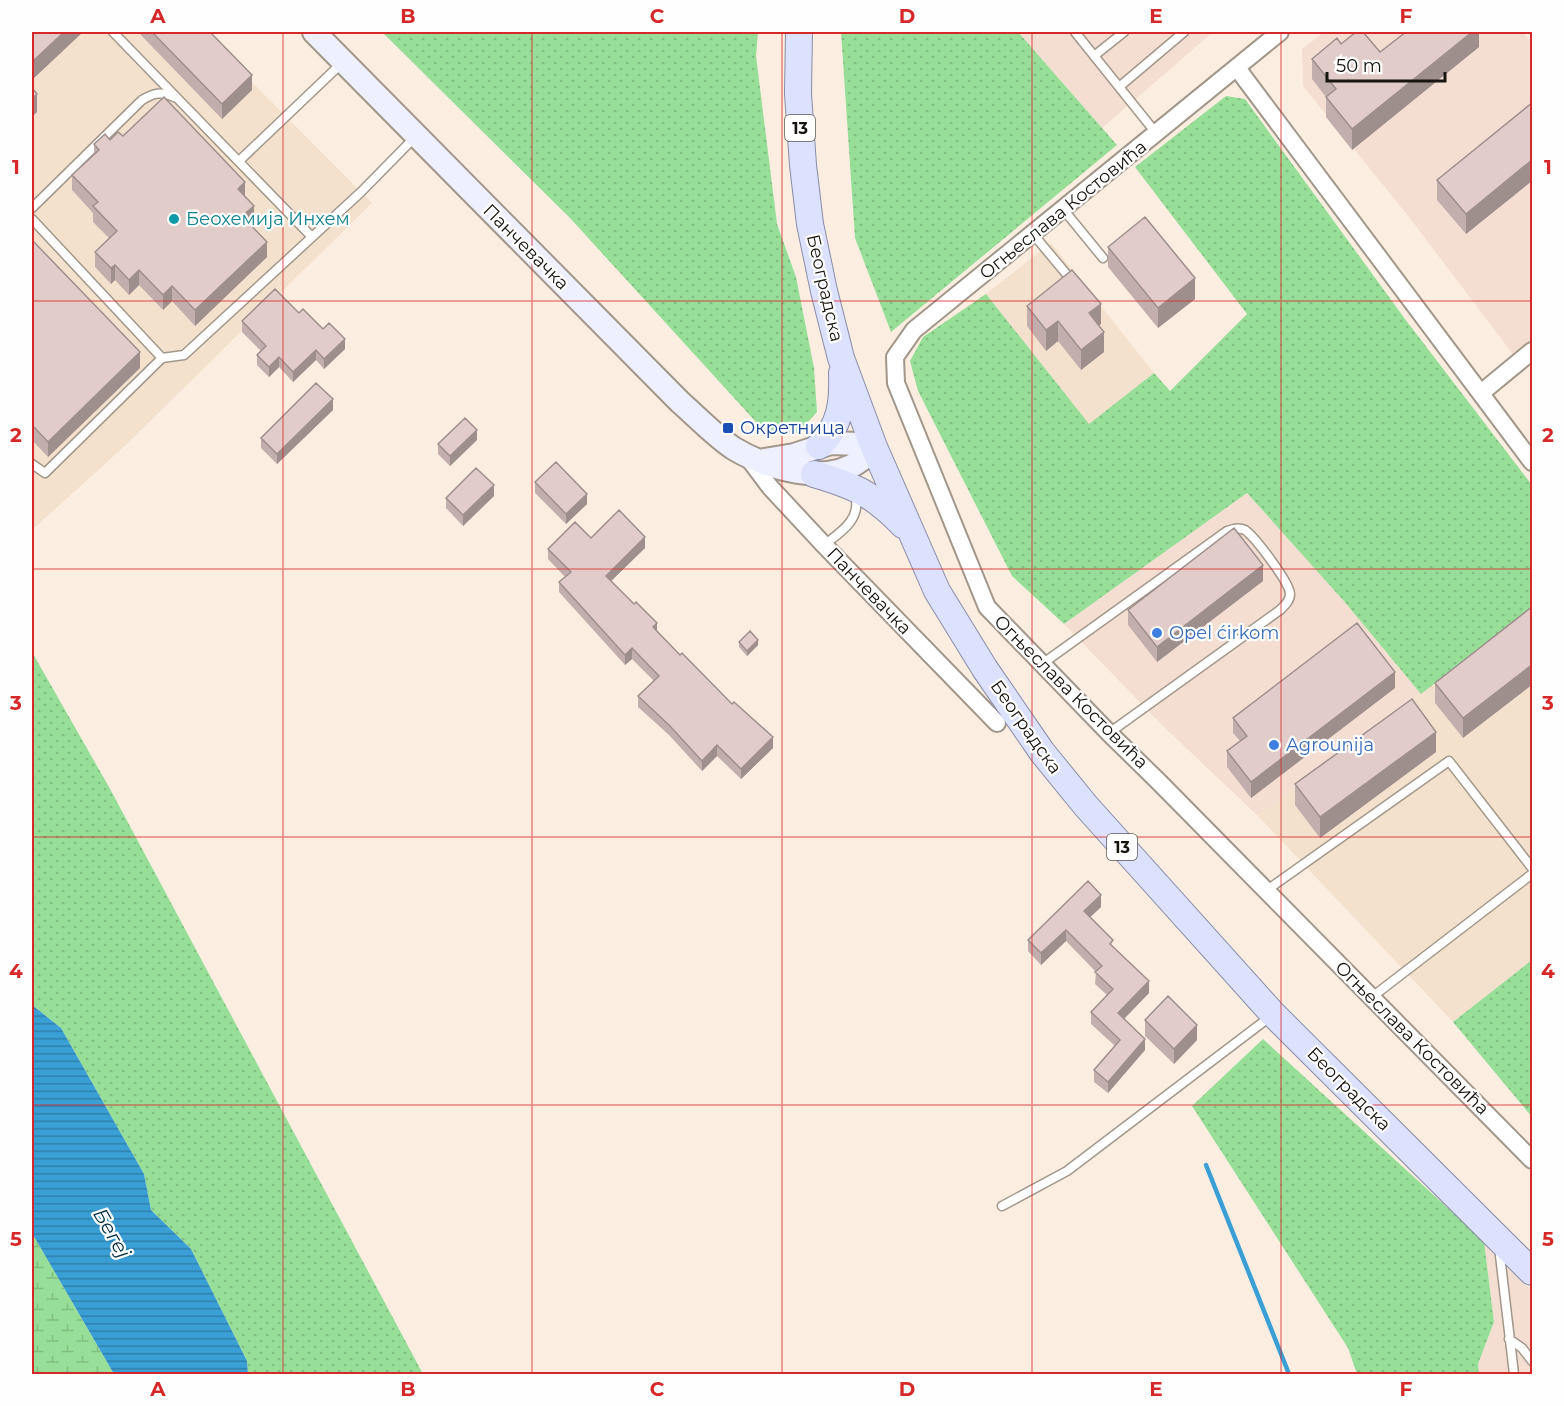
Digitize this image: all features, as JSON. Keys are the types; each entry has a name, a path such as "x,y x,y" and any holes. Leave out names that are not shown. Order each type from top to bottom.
{"main road":[{"name":"Београдска","path":"799,32 799,106 806,195 824,291 841,358 874,447 910,533 947,609 1042,752 1086,806 1273,1014 1533,1272"},
{"path":"819,446 833,430 842,403 841,358"},
{"path":"814,474 868,494 887,509 910,533"}],"street":[{"name":"Панчевачка","path":"314,32 680,402 719,437 753,457 770,487 997,723"},
{"name":"Огњеслава Костовића","path":"1280,32 914,330 895,357 894,371 903,402 987,607 1533,1160"},
{"path":"1237,68 1533,462"},
{"path":"1480,393 1533,351"},
{"path":"753,457 794,455 819,446 841,443 874,447"},
{"path":"753,457 786,470 814,474 845,468 861,460 874,447"}],"lane":[{"path":"113,32 312,237"},
{"path":"1075,32 1156,134"},
{"path":"1094,56 1124,32"},
{"path":"1119,87 1184,32"},
{"path":"239,162 344,62"},
{"path":"32,208 142,100 152,94 164,93 179,100"},
{"path":"32,464 45,473 162,358 184,355 417,136"},
{"path":"1063,209 1103,258"},
{"path":"32,219 162,358"},
{"path":"1033,234 1076,285"},
{"path":"824,544 843,530 853,519 856,498 851,486"},
{"path":"1042,665 1227,531 1235,528 1243,529 1253,538 1288,584 1289,601 1280,610 1109,733"},
{"path":"1267,890 1449,760 1533,868"},
{"path":"1372,997 1533,874"},
{"path":"1002,1206 1067,1171 1273,1014"},
{"path":"1499,1238 1514,1374"},
{"path":"1509,1339 1518,1344 1533,1361"}],"shaded area":[{"path":"32,32 202,32 372,203 127,444 32,530"},
{"path":"1018,32 1213,32 1102,128"},
{"path":"1324,32 1523,32 1532,43 1532,342 1515,357 1409,217 1303,86 1302,49"},
{"path":"1051,243 1154,373 1089,425 986,294"},
{"path":"1247,493 1343,600 1421,694 1258,816 1163,726 1064,624"},
{"path":"1532,607 1532,960 1453,1022 1258,816"},
{"path":"1484,1241 1532,1291 1532,1374 1479,1374 1478,1364 1494,1322"}],"green space":[{"path":"382,32 758,32 756,56 777,224 796,277 814,368 817,412 798,433 767,434 570,218"},
{"path":"841,32 1018,32 1117,145 891,332 855,238"},
{"path":"1226,96 1245,99 1405,319 1532,485 1532,608 1421,694 1343,600 1247,493 1064,624 1012,576 918,391 910,361 923,337 986,294 1089,424 1154,373 1170,391 1247,314 1135,167"},
{"path":"32,652 109,787 423,1374 248,1374 247,1361 191,1249 151,1210 144,1174 61,1028 32,1005"},
{"path":"1532,960 1532,1117 1453,1022"},
{"path":"1263,1039 1484,1241 1494,1322 1478,1364 1479,1374 1357,1374 1348,1348 1192,1106"},
{"path":"32,1233 114,1374 32,1374"}],"water":[{"name":"Бегеј","path":"32,1005 61,1028 144,1174 151,1210 191,1249 247,1361 248,1374 114,1374 32,1233"}],"building":[{"path":"32,32 64,32 32,62"},
{"path":"152,32 210,32 252,75 222,104"},
{"path":"1356,32 1363,32 1380,52 1406,32 1472,32 1352,129 1326,97 1336,89 1312,59 1337,38 1341,44"},
{"path":"32,88 37,94 32,99"},
{"name":"Беохемија Инхем","path":"164,97 245,182 238,189 254,206 242,216 267,242 195,310 172,286 163,295 139,270 129,280 115,265 111,268 95,252 117,231 93,206 98,202 72,175 99,150 94,144 105,134 110,140 118,132 123,136"},
{"path":"1533,102 1533,159 1466,214 1437,180"},
{"path":"1145,217 1195,278 1158,308 1108,247"},
{"path":"32,240 140,352 48,442 32,425"},
{"path":"1072,270 1101,304 1089,313 1104,332 1081,350 1058,321 1046,330 1027,306"},
{"path":"275,289 299,313 303,309 323,329 329,323 345,339 324,359 316,350 293,372 279,357 269,367 257,355 266,346 242,321"},
{"path":"316,383 333,399 277,454 261,438"},
{"path":"465,418 477,430 450,456 438,444"},
{"path":"556,462 587,494 566,514 535,482"},
{"path":"476,468 494,485 463,515 446,498"},
{"path":"619,510 645,537 606,576 657,623 653,627 680,655 682,653 732,704 734,702 773,737 741,769 717,745 702,761 638,696 659,676 632,648 625,655 559,582 571,572 548,549 575,522 591,538"},
{"path":"1234,528 1263,565 1157,647 1128,610"},
{"path":"1533,606 1533,664 1463,718 1435,683"},
{"path":"1357,623 1395,672 1251,782 1227,751 1247,736 1233,718"},
{"path":"750,631 758,640 747,651 739,642"},
{"path":"1412,699 1436,732 1320,817 1295,784"},
{"path":"1088,881 1101,895 1084,911 1113,940 1110,944 1149,981 1118,1013 1145,1039 1108,1082 1094,1070 1120,1040 1091,1012 1113,989 1095,972 1102,966 1066,930 1041,953 1028,940"},
{"path":"1168,996 1197,1025 1174,1049 1145,1020"}],"waterway":[{"path":"1206,1165 1289,1374"}],"place":[{"name":"Беохемија Инхем","path":"174,219"},
{"name":"Окретница","path":"728,428"},
{"name":"Opel ćirkom","path":"1157,633"},
{"name":"Agrounija","path":"1274,745"}]}
